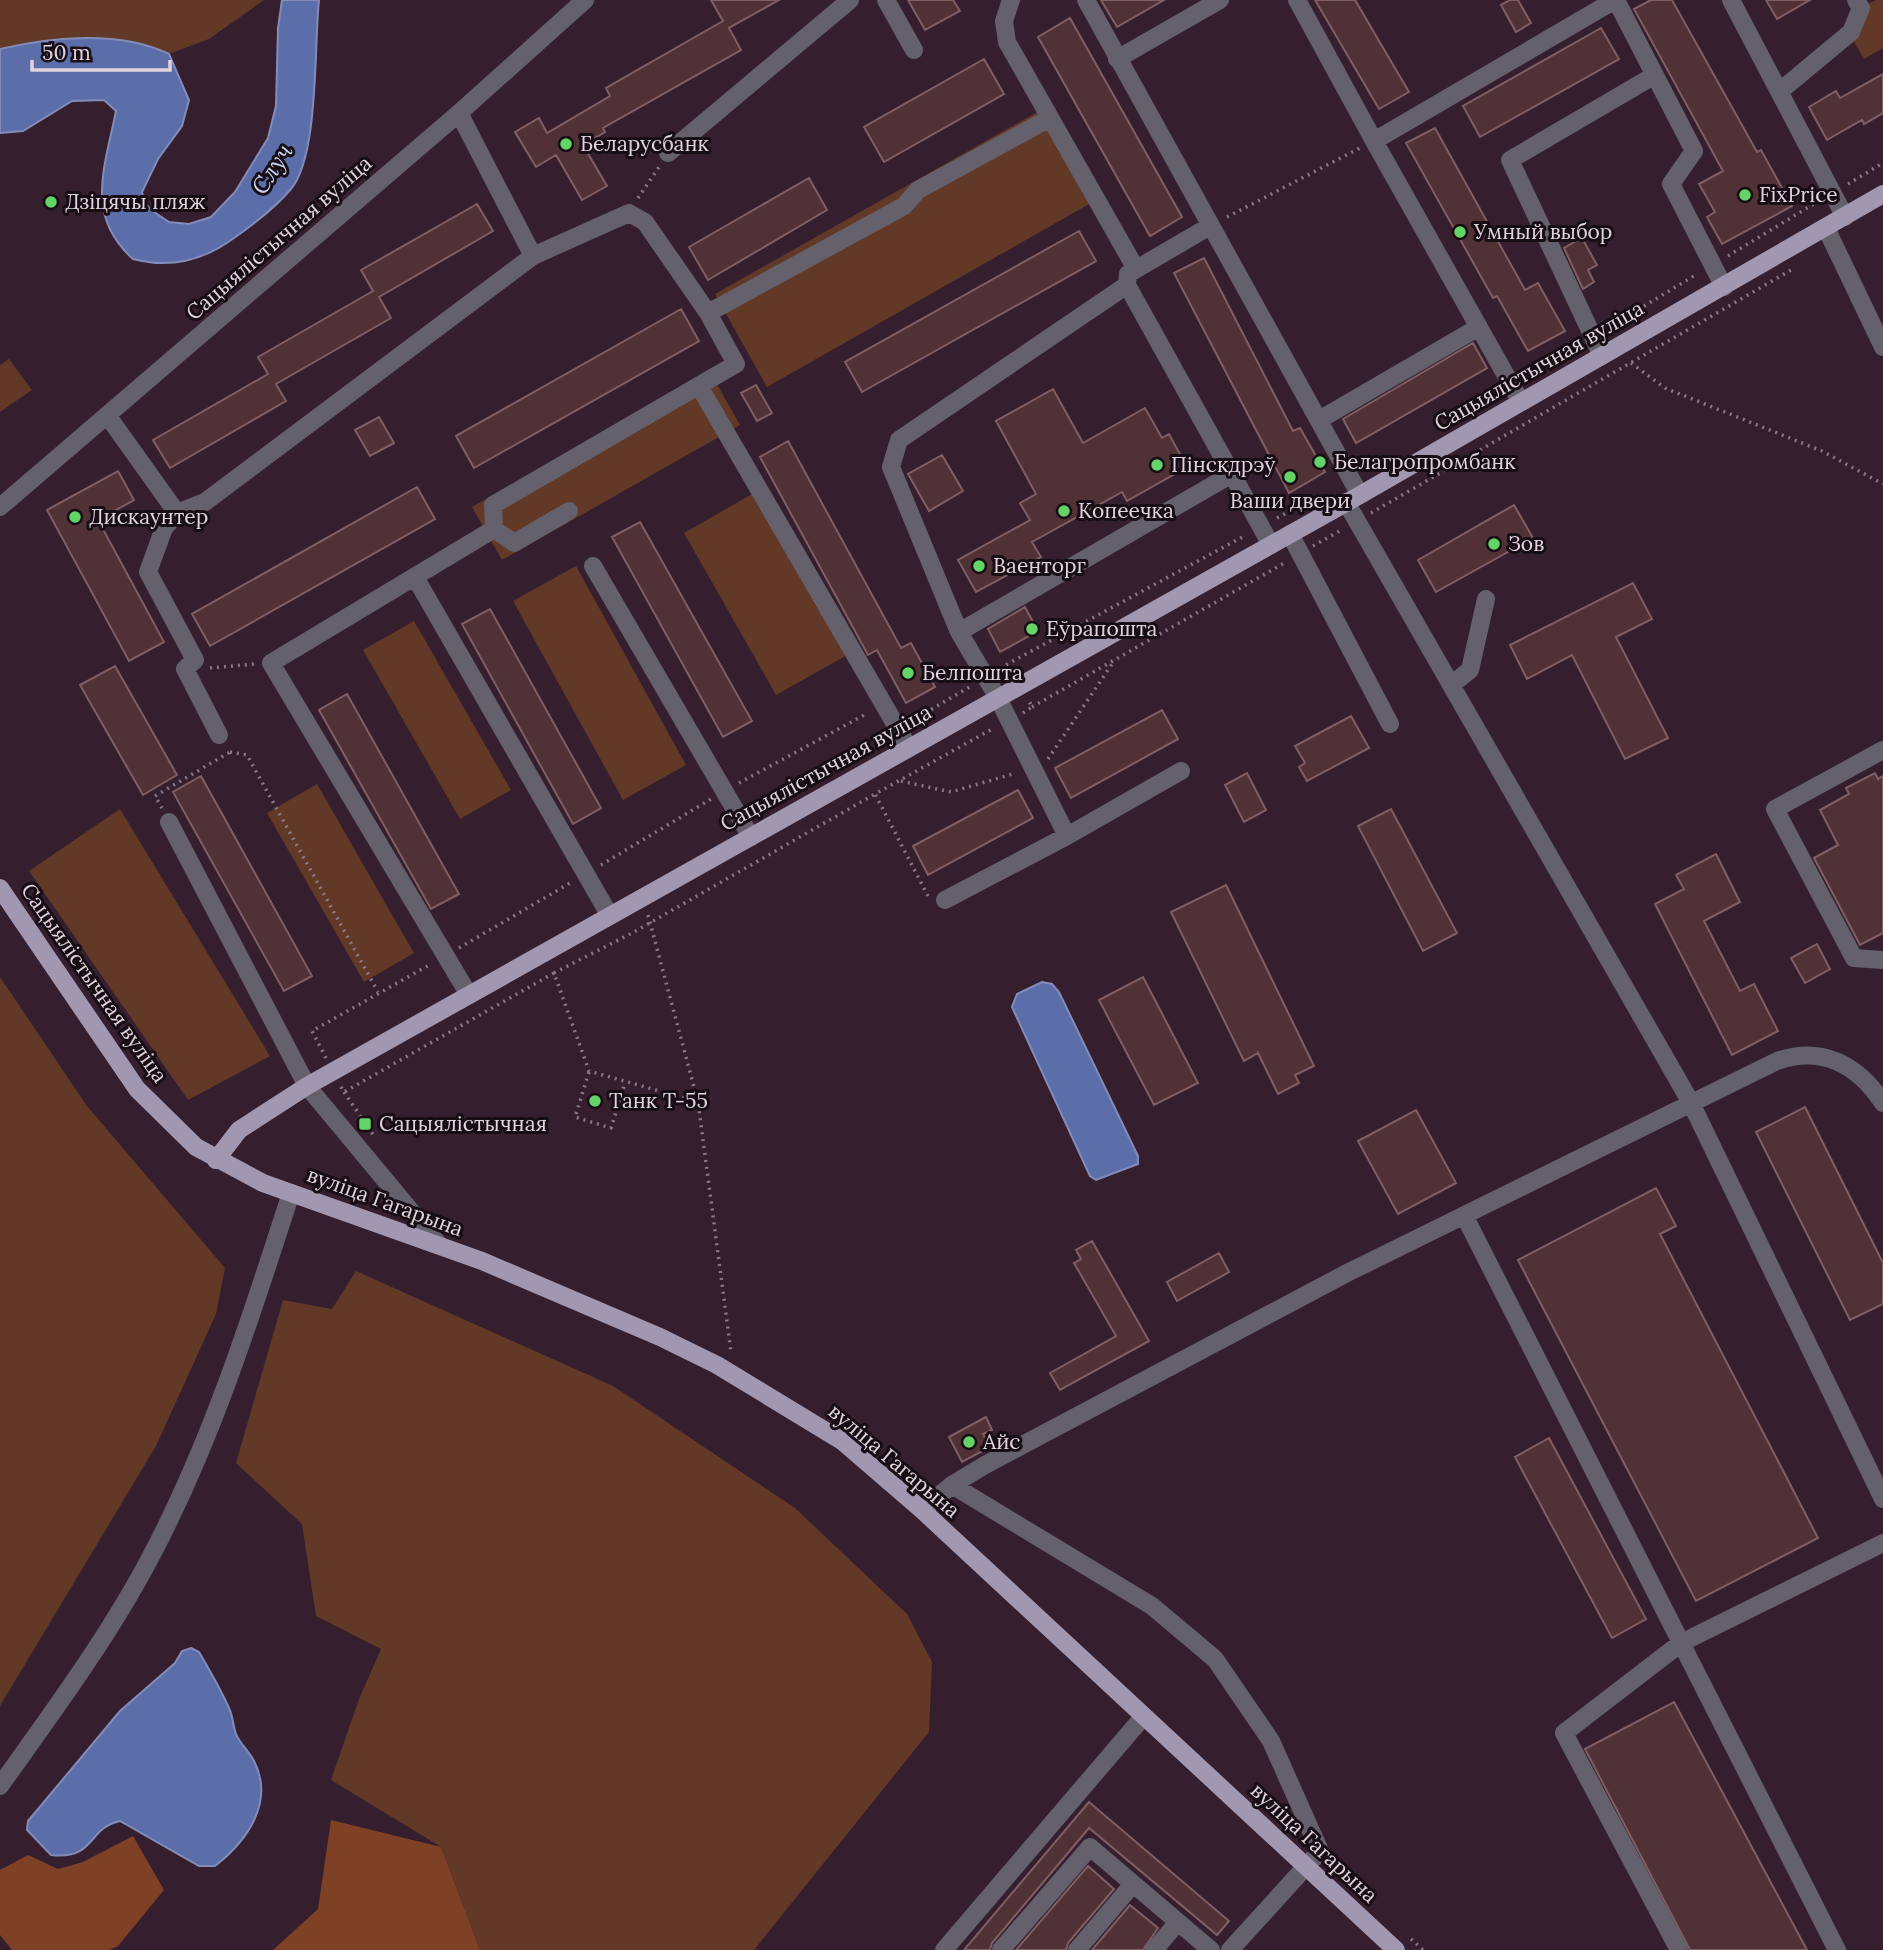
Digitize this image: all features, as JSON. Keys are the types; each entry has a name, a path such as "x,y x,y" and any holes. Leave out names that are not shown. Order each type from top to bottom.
{"main road":[{"name":"Сацыялістычная вуліца","path":"0,888 137,1089 178,1132 216,1160 239,1130 307,1086 1290,534 1883,194"},
{"name":"вуліца Гагарына","path":"216,1160 291,1193 440,1246 660,1337 736,1375 842,1441 922,1510 1396,1950"}],"street":[{"name":"Сацыялістычная вуліца","path":"0,507 459,113 585,0"},
{"path":"668,153 850,0"},
{"path":"886,0 914,50"},
{"path":"1011,0 1004,21 1007,42 1050,118 1270,545"},
{"path":"1086,0 1319,420 1353,498 1357,521 1690,1101 1883,1499"},
{"path":"1117,59 1220,0"},
{"path":"1297,0 1521,402"},
{"path":"1374,141 1616,0 1694,151 1671,184 1724,287"},
{"path":"1731,0 1845,217"},
{"path":"1780,91 1851,33 1861,8 1856,0"},
{"path":"1602,356 1510,160 1655,75"},
{"path":"459,113 533,256"},
{"path":"708,313 904,206 918,190 1050,118"},
{"path":"219,735 185,669 195,660 148,572 164,528 177,513 205,502 533,256 629,213 645,222 708,313 736,364 493,505 494,529"},
{"path":"1067,836 998,698 959,632 891,467 899,440 1132,277 1210,226"},
{"path":"1826,228 1883,347"},
{"path":"1319,420 1479,327"},
{"path":"699,386 909,748"},
{"path":"107,415 177,513"},
{"path":"959,632 1232,474"},
{"path":"494,529 514,543 569,511"},
{"path":"469,995 271,663 494,529"},
{"path":"1290,534 1390,724"},
{"path":"593,566 751,837"},
{"path":"415,577 610,916"},
{"path":"1451,685 1470,670 1486,599"},
{"path":"1883,750 1775,809 1854,958 1883,960"},
{"path":"946,900 1067,836 1181,771"},
{"path":"169,822 307,1086 440,1246"},
{"path":"922,1510 952,1485 1335,1280 1690,1101 1777,1061 1796,1054 1819,1054 1842,1062 1870,1082 1883,1103"},
{"path":"0,1786 78,1676 149,1560 200,1454 260,1290 291,1193"},
{"path":"1464,1215 1837,1950"},
{"path":"952,1485 1152,1606 1215,1659 1271,1741 1318,1841 1320,1851 1230,1950"},
{"path":"1679,1950 1564,1733 1681,1643 1883,1543"},
{"path":"944,1950 1143,1717"},
{"path":"1001,1950 1090,1847 1211,1950"},
{"path":"1077,1950 1133,1884"},
{"path":"1154,1950 1178,1922"}],"path":[{"path":"1210,226 1374,141"},
{"path":"629,213 668,153"},
{"path":"1511,385 1883,163"},
{"path":"554,974 1032,708 1799,265"},
{"path":"1631,363 1665,388 1822,451 1883,484"},
{"path":"897,729 1008,664 1317,497"},
{"path":"185,669 271,663"},
{"path":"1008,664 1032,708"},
{"path":"619,856 724,791 869,712 874,720"},
{"path":"219,735 230,752"},
{"path":"169,822 155,796 230,752 247,755 378,992"},
{"path":"875,794 929,898 946,900"},
{"path":"640,900 650,920 698,1102 732,1353 720,1347"},
{"path":"589,1071 575,1117 611,1128 625,1083"},
{"path":"344,1091 382,1146"}],"shaded area":[{"path":"0,0 264,0 209,39 169,54 129,41 86,38 41,41 0,49"},
{"path":"1883,0 1883,48 1864,59 1853,40 1865,5"},
{"path":"1039,111 1091,203 767,387 715,294"},
{"path":"9,359 32,390 0,412 0,365"},
{"path":"710,372 740,425 502,560 472,507"},
{"path":"766,486 858,649 776,695 684,533"},
{"path":"576,566 686,765 623,800 513,601"},
{"path":"414,621 511,790 460,819 363,650"},
{"path":"317,784 414,953 364,982 267,813"},
{"path":"120,809 270,1056 188,1100 29,871"},
{"path":"0,977 87,1106 225,1268 216,1314 156,1446 0,1706"},
{"path":"356,1271 613,1386 795,1508 907,1614 932,1662 929,1732 754,1950 480,1950 441,1847 331,1780 359,1699 381,1649 316,1616 302,1524 236,1463 283,1300 332,1309"},
{"path":"331,1820 441,1847 480,1950 273,1950 318,1909"},
{"path":"133,1836 164,1890 118,1946 109,1950 12,1950 0,1935 0,1870 28,1855 58,1869 83,1862"}],"water":[{"name":"Случ","path":"282,0 319,0 314,99 306,152 300,173 285,196 249,227 211,252 173,263 147,262 133,259 118,242 108,225 103,208 104,171 116,111 104,100 72,101 23,131 0,133 0,49 41,41 86,38 129,41 150,46 169,54 189,100 182,126 158,159 142,192 145,204 169,222 189,224 211,217 235,192 268,138 276,106 278,28"},
{"path":"1042,982 1052,984 1059,992 1138,1156 1138,1164 1096,1180 1090,1176 1012,1007 1017,994"},
{"path":"191,1648 199,1652 219,1687 230,1711 236,1734 254,1761 260,1776 259,1806 247,1833 215,1866 199,1866 120,1821 102,1830 76,1853 51,1855 27,1830 28,1821 120,1711 175,1663 182,1651"}],"building":[{"path":"711,0 779,0 729,28 741,50 603,128 605,132 583,145 607,186 582,200 556,155 536,167 515,132 539,118 547,133 610,96 606,88 723,21"},
{"path":"908,0 953,0 960,11 925,30"},
{"path":"1101,0 1164,0 1117,27"},
{"path":"1315,0 1355,0 1409,92 1379,109"},
{"path":"1510,0 1518,0 1531,23 1516,32 1501,5"},
{"path":"1651,0 1672,0 1757,152 1761,150 1792,206 1722,244 1707,217 1715,212 1699,184 1723,171 1634,9"},
{"path":"1766,0 1810,0 1777,19"},
{"path":"1070,18 1182,217 1150,236 1038,37"},
{"path":"1601,28 1619,59 1480,137 1463,106"},
{"path":"984,59 1004,94 884,162 864,127"},
{"path":"1883,74 1883,113 1864,124 1862,120 1827,140 1809,107 1836,91 1840,98"},
{"path":"1435,128 1525,290 1538,283 1565,331 1528,351 1497,296 1493,298 1406,143"},
{"path":"809,178 827,210 708,280 689,247"},
{"path":"477,204 493,231 379,297 391,318 276,384 286,401 170,468 153,440 268,374 258,357 373,291 361,270"},
{"path":"1079,231 1096,261 862,392 845,362"},
{"path":"1582,238 1597,265 1588,270 1594,282 1583,289 1564,248"},
{"path":"1204,258 1293,431 1300,428 1325,472 1289,493 1174,273"},
{"path":"681,309 699,341 474,468 456,436"},
{"path":"1473,343 1487,368 1356,443 1343,419"},
{"path":"756,385 772,413 757,421 741,393"},
{"path":"1053,389 1083,443 1145,408 1162,438 1169,434 1187,467 1127,501 1122,492 1032,542 1041,557 976,592 958,560 1030,520 1020,503 1036,494 996,421"},
{"path":"379,417 394,443 370,456 355,430"},
{"path":"788,441 901,648 911,643 935,687 906,703 877,650 868,655 760,457"},
{"path":"942,455 963,491 929,511 908,474"},
{"path":"118,471 134,500 98,520 164,642 129,661 47,510"},
{"path":"417,487 435,519 210,646 192,614"},
{"path":"1514,505 1533,538 1436,592 1418,560"},
{"path":"640,522 752,721 723,737 612,537"},
{"path":"1633,583 1652,619 1616,637 1668,738 1625,759 1572,655 1527,679 1510,645"},
{"path":"1025,607 1038,631 1000,652 988,629"},
{"path":"490,609 601,808 573,824 462,624"},
{"path":"115,666 177,775 143,795 80,685"},
{"path":"347,694 459,894 431,909 319,710"},
{"path":"1162,710 1178,739 1071,798 1055,768"},
{"path":"1351,716 1369,748 1307,781 1299,767 1305,763 1295,746"},
{"path":"1247,773 1266,810 1244,822 1225,785"},
{"path":"1875,773 1878,779 1883,776 1883,933 1860,945 1814,858 1838,845 1820,810 1849,794 1846,788"},
{"path":"201,776 312,976 284,991 173,792"},
{"path":"1018,790 1033,818 928,875 913,846"},
{"path":"1391,809 1457,933 1423,951 1358,826"},
{"path":"1716,854 1740,902 1704,921 1740,991 1754,984 1778,1031 1732,1055 1655,904 1684,889 1676,875"},
{"path":"1226,885 1314,1066 1295,1075 1299,1083 1278,1094 1258,1053 1244,1061 1171,912"},
{"path":"1817,944 1830,969 1805,983 1791,958"},
{"path":"1143,977 1198,1083 1154,1105 1099,1000"},
{"path":"1805,1107 1883,1263 1883,1304 1850,1320 1756,1132"},
{"path":"1416,1110 1456,1183 1398,1214 1358,1141"},
{"path":"1656,1188 1676,1226 1660,1234 1818,1538 1696,1601 1518,1260"},
{"path":"1092,1241 1149,1341 1060,1390 1050,1373 1116,1336 1074,1263 1081,1259 1076,1250"},
{"path":"1219,1253 1229,1272 1177,1301 1167,1282"},
{"name":"Айс","path":"986,1417 992,1430 983,1434 990,1447 962,1462 949,1437"},
{"path":"1549,1438 1646,1619 1612,1638 1515,1457"},
{"path":"1674,1702 1807,1950 1690,1950 1585,1749"},
{"path":"1089,1802 1229,1921 1217,1935 1089,1828 992,1943 990,1950 964,1950"},
{"path":"1088,1866 1114,1889 1068,1943 1066,1950 1016,1950"},
{"path":"1130,1905 1158,1928 1143,1950 1092,1950"}],"place":[{"name":"Беларусбанк","path":"566,144"},
{"name":"FixPrice","path":"1745,195"},
{"name":"Дзіцячы пляж","path":"51,202"},
{"name":"Умный выбор","path":"1460,232"},
{"name":"Белагропромбанк","path":"1320,462"},
{"name":"Пінскдрэў","path":"1157,465"},
{"name":"Ваши двери","path":"1290,477"},
{"name":"Копеечка","path":"1064,511"},
{"name":"Дискаунтер","path":"75,517"},
{"name":"Зов","path":"1494,544"},
{"name":"Ваенторг","path":"979,566"},
{"name":"Еўрапошта","path":"1032,629"},
{"name":"Белпошта","path":"908,673"},
{"name":"Танк Т-55","path":"595,1101"},
{"name":"Сацыялістычная","path":"365,1124"},
{"name":"Айс","path":"969,1442"}]}
